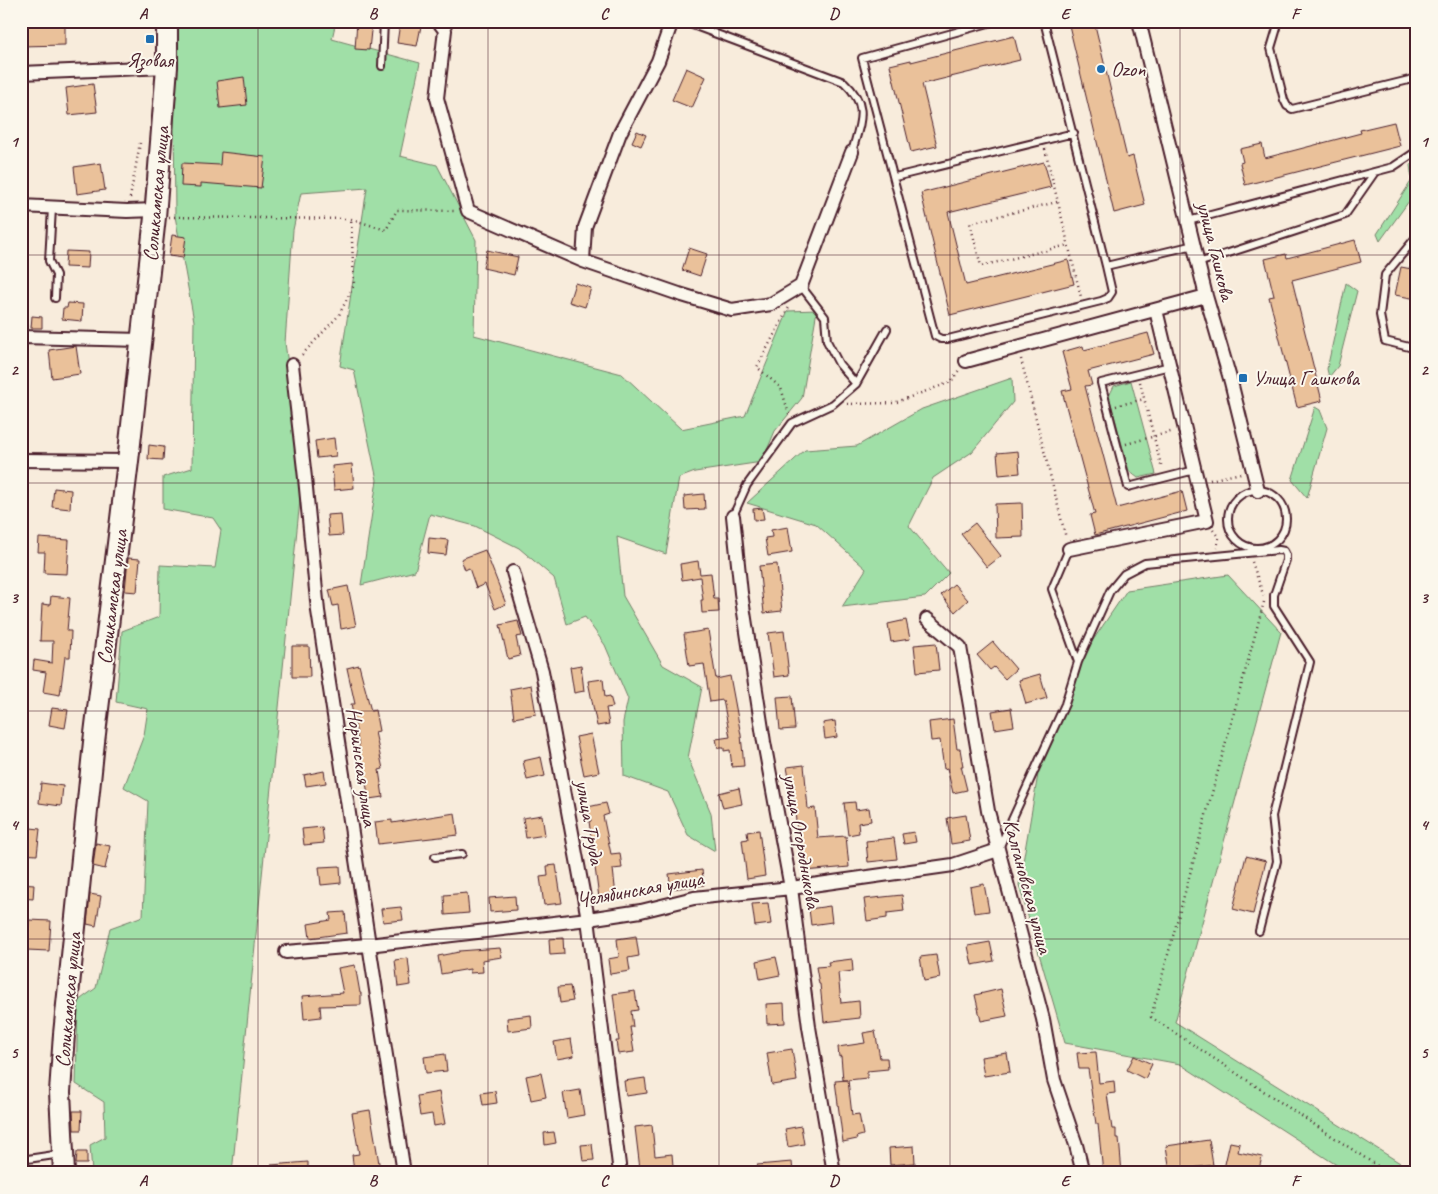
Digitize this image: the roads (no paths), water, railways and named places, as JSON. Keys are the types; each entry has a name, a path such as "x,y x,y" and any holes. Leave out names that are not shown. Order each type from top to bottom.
{"main road":[{"name":"Соликамская улица","path":"63,1163 60,1092 65,1024 94,742 156,213 167,66 167,21"}],"street":[{"path":"438,21 445,30 437,98 468,211 583,260 679,294 732,310 771,304 801,286 852,152"},
{"path":"583,260 585,227 620,134 658,61 672,21"},
{"name":"улица Гашкова","path":"1139,21 1206,296 1231,382 1258,491"},
{"path":"21,73 167,66"},
{"path":"21,206 156,213"},
{"path":"966,361 1206,296"},
{"path":"1069,550 1207,521 1156,310"},
{"path":"21,337 141,340"},
{"name":"Норинская улица","path":"292,365 318,611 404,1173"},
{"path":"21,460 128,461"},
{"name":"улица Огородникова","path":"733,516 741,593 764,742 791,888 810,1027 834,1173"},
{"name":"улица Труда","path":"513,572 542,671 588,919 620,1173"},
{"name":"Калгановская улица","path":"927,619 960,647 988,811 1042,1019 1054,1080 1076,1145 1083,1173"},
{"name":"Челябинская улица","path":"286,952 588,919 640,911 694,898 791,888 954,865 998,850"}],"lane":[{"path":"382,66 384,21"},
{"path":"682,21 844,82 853,90 862,106 852,152"},
{"path":"996,21 862,58 935,336 941,340 1101,301 1108,298 1112,292 1074,133 1044,21"},
{"path":"1275,21 1277,28 1271,48 1284,100 1287,106 1292,109 1417,78"},
{"path":"894,177 1074,133"},
{"path":"1188,221 1393,167 1417,151"},
{"path":"1198,263 1345,215 1375,172"},
{"path":"52,208 49,261 56,275 55,298"},
{"path":"1417,236 1385,275 1380,315 1385,341 1417,349"},
{"path":"1106,266 1194,244"},
{"path":"801,286 825,317 826,341 839,364 856,384"},
{"path":"733,516 747,485 792,423 833,404 856,384 887,328"},
{"path":"1170,366 1102,384 1128,487 1195,470"},
{"path":"1258,491 1267,492 1275,496 1285,511 1286,519 1285,528 1275,543 1266,547 1256,548 1246,546 1238,540 1232,532 1229,523 1229,513 1233,504 1240,496 1258,491"},
{"path":"1069,550 1052,589 1078,662"},
{"path":"998,850 1065,704 1078,662 1110,590 1124,574 1145,563 1279,550 1286,555 1274,595 1274,606 1310,662 1272,816 1277,860 1259,931"},
{"path":"435,857 462,854"},
{"path":"21,1160 63,1163"}],"place":[{"name":"Язовая","path":"150,39"},
{"name":"Ozon","path":"1101,69"},
{"name":"Улица Гашкова","path":"1243,378"}]}
